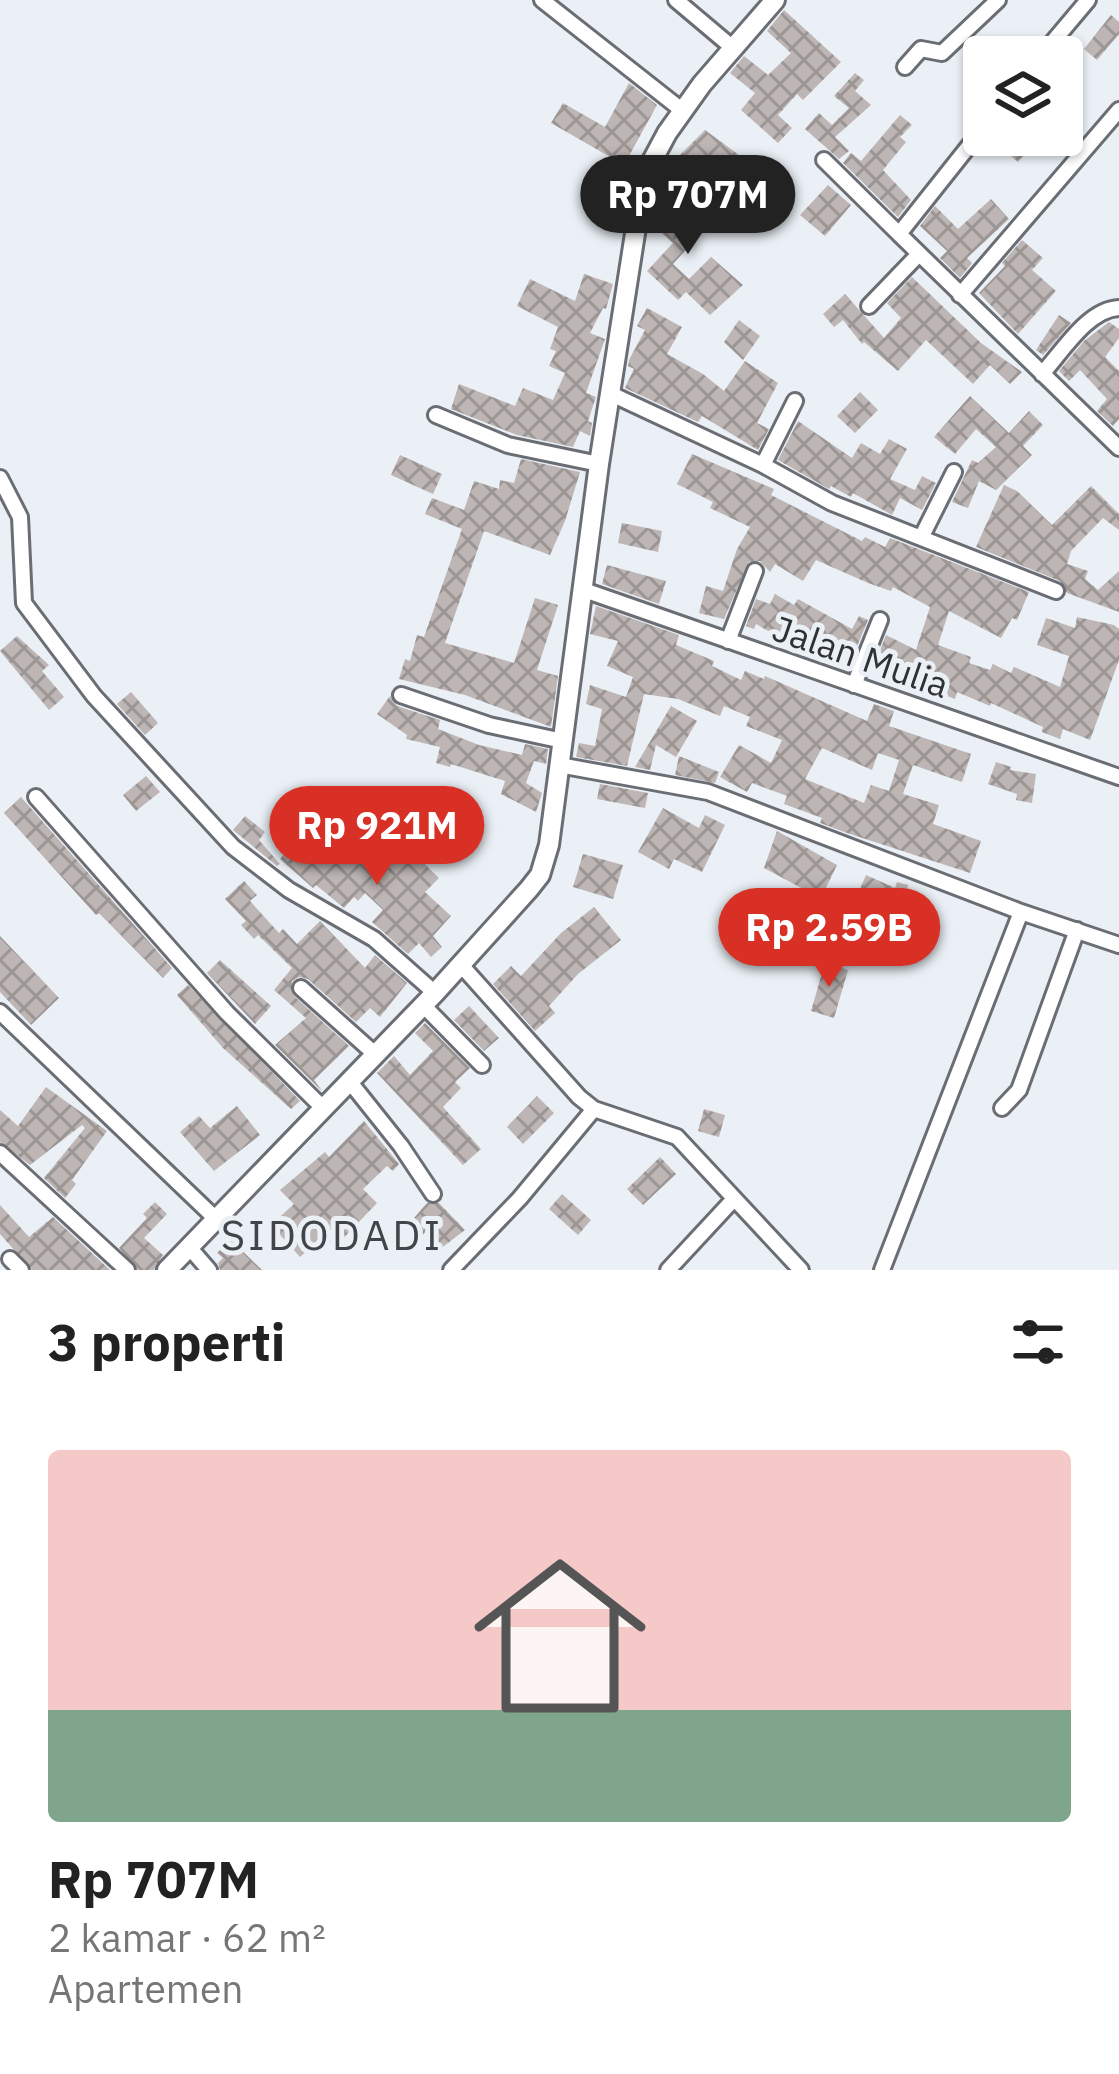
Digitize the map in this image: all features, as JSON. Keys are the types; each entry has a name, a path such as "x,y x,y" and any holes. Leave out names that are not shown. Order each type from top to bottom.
{"main road":[{"path":"167,1270 429,999 540,875 549,845 609,393 644,176 683,110 775,0"}],"street":[{"path":"542,0 683,110"},
{"path":"676,0 733,48"},
{"path":"904,68 921,49 942,53 998,0"},
{"path":"1058,36 1088,0"},
{"path":"961,295 1119,110"},
{"path":"898,234 963,153"},
{"path":"824,160 1119,448"},
{"path":"869,306 919,254"},
{"path":"1042,374 1092,318 1108,308 1119,308"},
{"path":"609,393 832,503 1056,591"},
{"path":"763,465 795,401"},
{"path":"436,415 508,446 599,464"},
{"path":"922,536 954,472"},
{"path":"0,478 20,517 24,602 94,696 232,847 290,890 374,939 482,1065"},
{"path":"728,641 755,571"},
{"name":"Jalan Mulia","path":"584,590 1119,777"},
{"path":"854,686 880,620"},
{"path":"401,695 489,725 563,741"},
{"path":"559,765 708,792 1119,945"},
{"path":"36,797 227,1013 323,1108"},
{"path":"882,1270 1021,912"},
{"path":"1002,1108 1019,1090 1078,930"},
{"path":"461,965 564,1084 594,1109 677,1137 801,1270"},
{"path":"301,988 376,1055"},
{"path":"0,1012 216,1219"},
{"path":"350,1082 433,1194"},
{"path":"451,1270 520,1198 594,1109"},
{"path":"0,1153 127,1270"},
{"path":"668,1270 733,1200"},
{"path":"189,1247 209,1270"}],"building":[{"path":"784,10 841,62 803,100 797,94 778,115 792,128 778,143 741,110 755,93 730,73 744,56 768,75 791,53 767,31"},
{"path":"1111,15 1119,22 1119,34 1097,60 1084,49"},
{"path":"855,73 864,80 855,91 871,105 835,137 849,151 839,159 805,129 819,113 832,125 849,108 834,96"},
{"path":"629,83 657,105 624,165 551,123 563,103 605,127"},
{"path":"900,115 912,125 900,137 906,142 883,170 911,200 898,217 843,163 851,153 861,161"},
{"path":"705,130 754,166 708,226 699,217 720,196 679,156"},
{"path":"776,173 792,194 757,218 743,199"},
{"path":"828,185 851,205 825,236 800,215"},
{"path":"672,188 703,212 685,233 694,241 673,264 689,279 711,257 743,285 710,315 686,292 678,300 647,271 673,243 650,223 652,210"},
{"path":"991,199 1009,219 967,258 972,263 960,278 940,258 947,251 920,226 935,206 958,229"},
{"path":"1022,240 1043,258 1032,270 1056,291 1018,334 979,293"},
{"path":"584,274 613,284 606,309 590,333 605,339 586,393 596,397 588,421 592,423 590,436 580,431 573,447 517,435 451,409 459,384 515,406 523,388 553,400 565,373 549,366 558,327 517,306 530,279 575,301"},
{"path":"912,277 981,343 1022,372 1010,384 990,365 973,384 926,340 898,371 862,344 843,320 834,327 823,314 845,294 884,338 901,318 887,303"},
{"path":"647,308 682,327 667,354 724,391 745,361 778,383 757,423 769,429 758,450 702,416 698,422 625,388 634,369 628,366 629,360 645,330 637,326"},
{"path":"1059,315 1071,323 1043,355 1036,350"},
{"path":"739,320 760,336 743,360 724,342"},
{"path":"1109,322 1119,329 1119,338 1105,357 1119,371 1119,419 1113,426 1097,411 1107,399 1080,370 1069,381 1059,371 1084,341"},
{"path":"860,392 878,410 855,433 837,416"},
{"path":"970,396 1009,433 1029,411 1043,425 1023,446 1032,455 996,490 979,481 968,508 952,502 972,460 978,463 996,447 976,429 955,454 934,437"},
{"path":"798,421 852,458 861,443 880,454 889,439 907,449 890,479 915,490 922,476 936,483 922,510 900,498 892,515 853,493 851,497 829,489 778,460"},
{"path":"692,454 774,489 771,495 862,541 865,537 885,547 890,538 1029,592 1017,620 1012,618 1001,638 949,611 938,645 971,657 969,663 990,670 993,664 1011,673 1014,667 1060,687 1069,656 1037,645 1046,618 1075,628 1077,617 1114,625 1119,629 1119,660 1090,740 1063,729 1060,739 991,703 957,692 955,699 873,668 886,635 916,650 930,607 893,587 891,591 868,583 816,560 803,581 775,564 770,572 760,561 749,562 724,619 699,613 706,586 723,591 750,527 710,508 713,502 677,484"},
{"path":"400,455 442,474 433,494 391,475"},
{"path":"521,459 580,472 565,521 550,555 484,531 445,643 514,663 535,598 558,605 537,670 558,676 551,727 465,695 399,679 417,635 424,637 462,529 425,514 432,498 464,510 474,481 499,489 500,480 514,483"},
{"path":"1004,485 1017,491 1052,525 1091,486 1119,514 1119,530 1103,518 1071,551 1067,564 1088,571 1085,579 1098,590 1119,571 1119,612 1067,593 1060,581 976,547"},
{"path":"622,523 662,531 658,552 618,543"},
{"path":"607,565 666,581 659,604 602,584"},
{"path":"775,594 794,605 798,599 852,629 859,616 868,620 851,661 832,652 828,657 774,629 772,633 756,624 754,629 746,626 756,599 770,604"},
{"path":"596,606 679,635 676,645 714,661 712,666 741,680 745,671 765,676 867,721 874,704 894,711 889,726 971,754 962,782 913,765 903,794 939,805 933,824 981,841 970,873 820,823 822,818 784,804 787,796 752,783 747,792 720,777 739,745 771,763 782,740 746,726 750,717 724,706 720,716 678,699 644,694 627,766 576,757 579,743 595,746 602,709 586,704 590,685 626,697 633,677 607,666 618,641 590,634","holes":["822,748 872,770 878,753 899,760 889,791 871,785 864,803 805,779"]},
{"path":"17,636 49,665 42,671 64,697 49,710 0,651"},
{"path":"131,692 158,723 145,735 117,704"},
{"path":"390,696 397,706 440,720 438,729 479,745 522,755 525,744 548,749 546,764 534,761 526,783 542,793 536,812 501,794 505,781 436,763 440,747 406,739 407,735 377,714"},
{"path":"671,706 697,721 676,757 656,745 650,770 635,767"},
{"path":"679,756 719,772 715,783 675,775"},
{"path":"996,762 1010,770 1036,774 1032,803 988,784"},
{"path":"146,776 160,792 136,811 123,795"},
{"path":"600,784 648,793 645,808 597,799"},
{"path":"21,797 172,968 163,978 96,915 4,813"},
{"path":"663,808 699,828 705,815 725,825 702,872 674,859 669,869 638,852"},
{"path":"245,816 265,832 259,840 280,864 233,830"},
{"path":"349,831 379,865 403,843 439,878 425,892 451,916 433,936 442,947 431,957 419,943 408,954 372,922 383,910 365,893 344,908 280,859 297,838 320,856"},
{"path":"777,831 837,865 820,900 853,914 834,959 805,946 809,938 786,924 807,891 764,868"},
{"path":"583,854 623,865 613,899 573,887"},
{"path":"866,875 895,888 897,882 908,885 906,893 929,899 921,935 851,910"},
{"path":"244,881 257,895 250,901 279,933 283,929 297,944 320,921 365,968 375,955 407,983 380,1017 370,1008 356,1022 308,979 292,981 294,996 349,1046 314,1080 322,1091 275,1045 306,1018 274,990 292,968 258,935 254,939 241,925 246,921 225,899"},
{"path":"594,907 621,940 578,974 549,1006 555,1013 535,1031 493,984 511,966 521,976 561,933"},
{"path":"749,927 778,937 773,953 743,942"},
{"path":"0,936 59,998 31,1025 0,992"},
{"path":"220,960 271,1006 255,1024 207,973"},
{"path":"825,963 848,970 834,1018 811,1011"},
{"path":"188,985 300,1101 291,1109 223,1048 177,995"},
{"path":"469,1006 499,1038 484,1051 454,1020"},
{"path":"425,1023 470,1068 455,1082 461,1088 443,1107 481,1149 463,1165 377,1073 394,1056 410,1075 433,1051 415,1033"},
{"path":"46,1087 107,1131 72,1180 76,1184 65,1198 44,1178 85,1128 82,1125 30,1165 0,1142 0,1110 18,1126"},
{"path":"537,1096 554,1113 523,1144 507,1127"},
{"path":"237,1106 260,1135 214,1171 180,1132 199,1116 210,1128"},
{"path":"704,1109 725,1115 719,1137 698,1131"},
{"path":"364,1121 399,1164 393,1171 387,1166 363,1189 377,1203 335,1247 324,1236 300,1257 271,1225 294,1204 280,1190 325,1152 329,1157"},
{"path":"660,1157 676,1174 643,1205 627,1189"},
{"path":"562,1194 591,1220 578,1235 549,1209"},
{"path":"155,1202 167,1214 144,1238 163,1255 154,1270 138,1270 119,1248"},
{"path":"427,1203 439,1203 465,1230 440,1249 426,1231 421,1237 408,1225"},
{"path":"0,1205 29,1237 53,1217 110,1270 32,1270 0,1234"},
{"path":"230,1239 262,1270 220,1270 218,1263 223,1258 217,1253"}],"district":[{"name":"SIDODADI","path":"332,1234"}]}
